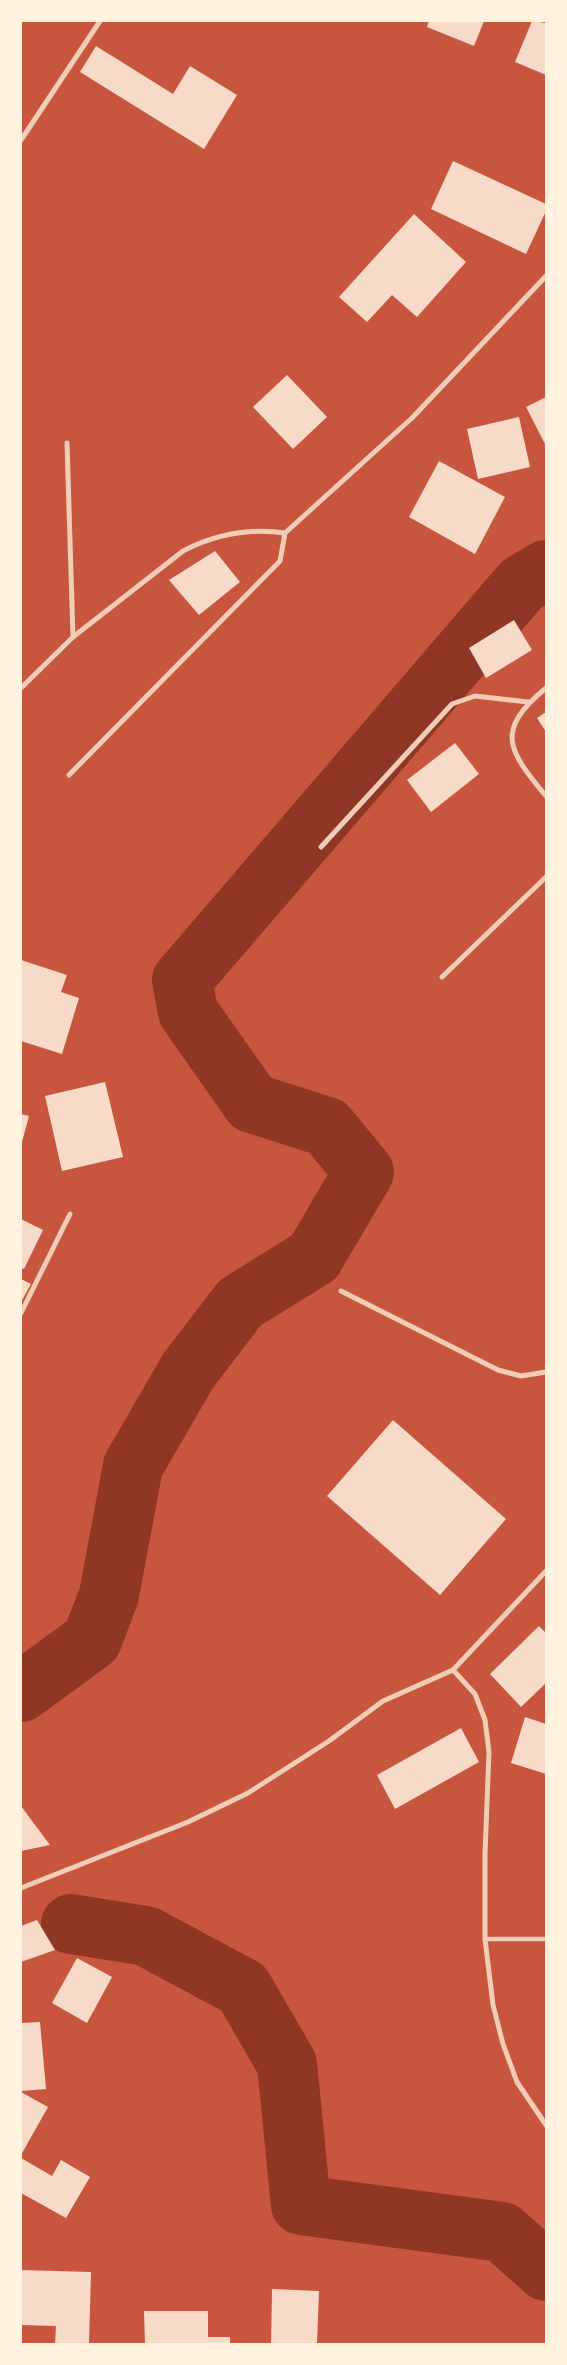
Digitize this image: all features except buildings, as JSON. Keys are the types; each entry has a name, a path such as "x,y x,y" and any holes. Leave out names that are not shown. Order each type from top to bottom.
{"street":[{"path":"21,140 100,21"},
{"path":"69,775 280,561 285,532 412,418 546,276"},
{"path":"67,443 74,637"},
{"path":"21,688 74,637 183,551 196,544 241,531 264,530 285,532"},
{"path":"546,688 528,702 511,728 511,744 520,764 546,796"},
{"path":"321,847 452,704 475,696 528,702"},
{"path":"442,977 546,877"},
{"path":"21,1313 70,1214"},
{"path":"341,1291 498,1370 521,1376 546,1372"},
{"path":"21,1888 188,1822 248,1793 329,1741 383,1701 453,1670 546,1571"},
{"path":"453,1670 475,1694 485,1720 489,1752 485,1854 486,1939 493,2005 503,2044 517,2082 546,2125"},
{"path":"486,1939 546,1939"}],"waterway":[{"path":"21,1692 92,1640 109,1595 133,1466 188,1371 240,1303 314,1257 364,1172 327,1127 252,1103 188,1012 182,980 522,584 546,570"},
{"path":"71,1924 146,1936 243,1988 287,2064 301,2205 502,2232 546,2271"}]}
